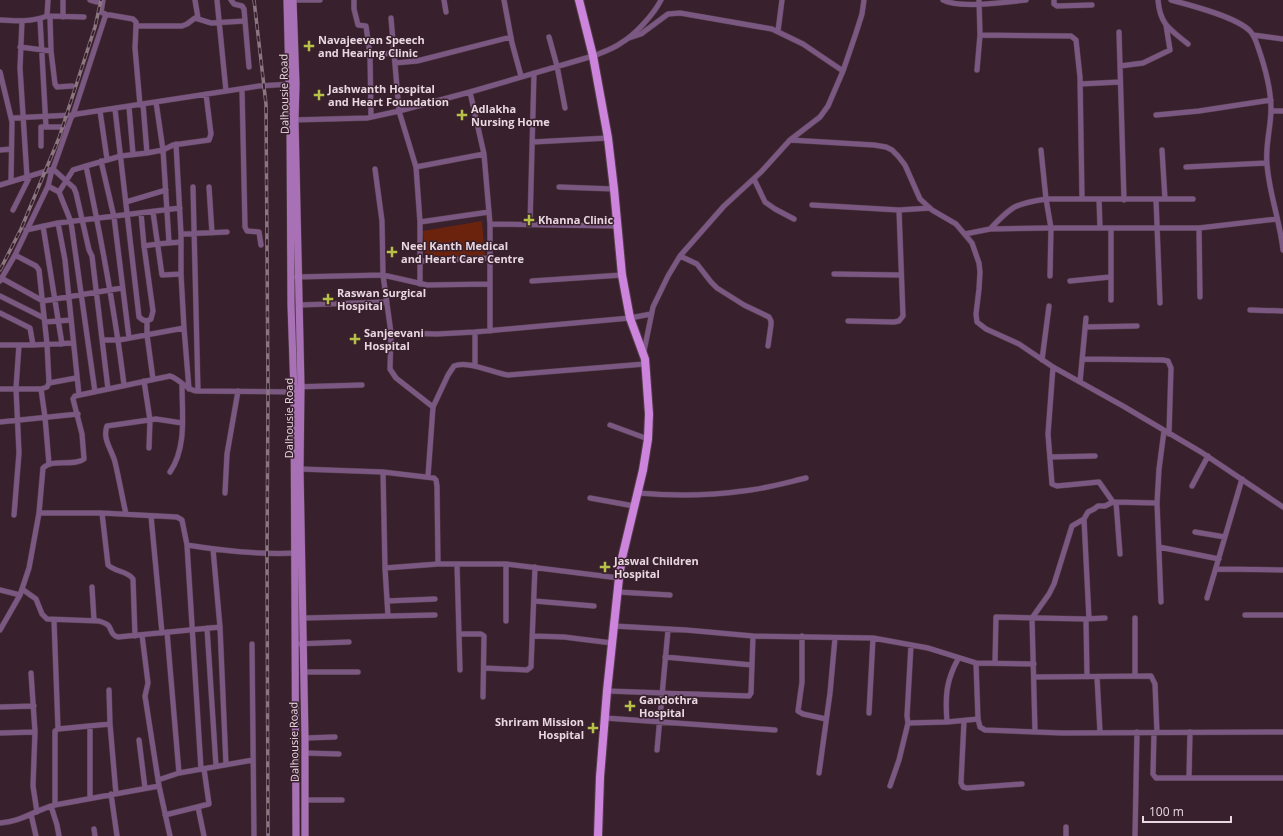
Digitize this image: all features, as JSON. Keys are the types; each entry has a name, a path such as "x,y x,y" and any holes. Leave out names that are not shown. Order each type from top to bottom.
{"main road":[{"path":"579,0 593,56 608,138 622,275 630,318 643,353 649,414 648,438 643,470 622,558 619,578 607,691 600,777 598,836"}],"street":[{"path":"48,0 51,51 56,85 57,87 72,86"},
{"path":"63,17 64,0"},
{"path":"90,0 97,2"},
{"path":"103,0 101,12 108,15 133,19 136,22 135,48 147,153"},
{"path":"195,0 198,18"},
{"path":"217,0 226,91"},
{"path":"231,0 234,4 243,7 249,67"},
{"name":"Dalhousie Road","path":"287,0 293,84"},
{"path":"293,0 320,0"},
{"name":"Dalhousie Road","path":"293,0 295,277 300,468 296,836"},
{"path":"354,0 354,9 358,24 366,26 370,55 371,117"},
{"path":"444,0 446,12"},
{"path":"504,0 511,37 521,76"},
{"path":"628,38 651,15 661,0"},
{"path":"778,32 782,0"},
{"path":"643,353 651,314 668,276 680,256 724,206 754,179 790,140 825,112 843,71 862,14 864,0"},
{"path":"943,0 952,3 1026,0"},
{"path":"1054,0 1054,4 1057,6 1092,5"},
{"path":"1158,0 1160,17 1166,25 1188,44"},
{"path":"1171,0 1235,21 1245,26 1253,35 1266,72 1271,100 1266,163 1283,250"},
{"path":"977,70 980,35 979,2"},
{"path":"293,120 371,117 470,92 593,56 628,38 641,34 668,14 674,13 761,26 803,44 843,71"},
{"path":"108,15 105,17 73,115 52,169 48,186 1,280 43,301 122,288"},
{"path":"0,20 22,21 40,19 49,16 84,17"},
{"path":"136,26 182,26 193,19 198,18 208,23 245,21"},
{"path":"391,18 399,111 416,167 420,222 420,284"},
{"path":"40,19 46,126"},
{"path":"12,210 28,176 20,68 22,21"},
{"path":"1120,66 1143,63 1170,50 1166,25"},
{"path":"1119,32 1124,200"},
{"path":"980,35 1071,36 1074,38 1078,45 1080,84 1082,198"},
{"path":"1253,35 1283,39"},
{"path":"395,63 417,60 511,37"},
{"path":"549,37 557,66 565,108"},
{"path":"20,47 51,51"},
{"path":"370,55 394,53"},
{"path":"0,72 11,118 11,182"},
{"path":"530,224 534,73"},
{"path":"1080,84 1120,82"},
{"path":"11,118 73,115 226,91 293,84"},
{"path":"242,89 245,227 247,231 259,232 261,245"},
{"path":"470,92 484,154 489,212 490,331"},
{"path":"58,192 73,170 121,156 163,150 176,144 210,139 211,134 206,94"},
{"path":"1156,115 1199,111 1271,100"},
{"path":"156,102 163,150 169,242"},
{"path":"129,107 133,154"},
{"path":"115,109 139,317 142,320 147,321"},
{"path":"100,111 104,160 114,217 129,338"},
{"path":"1271,111 1283,111"},
{"path":"41,146 41,127 63,127"},
{"path":"533,142 608,138"},
{"path":"790,140 874,145 886,147 892,150 905,165 920,198 930,208 956,224 972,243 979,263 979,289 976,314 978,322 986,328 1019,344 1053,367 1208,456 1283,507"},
{"path":"176,144 180,208 181,274 189,389"},
{"path":"0,150 11,150"},
{"path":"1041,150 1046,199 1051,228 1050,276"},
{"path":"1162,150 1164,199"},
{"path":"416,167 484,154"},
{"path":"1186,167 1266,163"},
{"path":"86,166 104,250 124,385"},
{"path":"0,185 52,169"},
{"path":"52,169 66,180 75,190 89,250 92,256 108,389"},
{"path":"375,169 382,221 383,276 391,333 390,366 392,374 433,407"},
{"path":"754,179 765,202 794,219"},
{"path":"48,186 58,192 71,222 95,392"},
{"path":"192,187 195,234 198,391"},
{"path":"209,187 212,233"},
{"path":"559,187 614,189"},
{"path":"126,202 166,190"},
{"path":"990,229 1013,207 1026,202 1046,199 1193,199"},
{"path":"1099,199 1100,228"},
{"path":"1156,199 1160,303"},
{"path":"812,205 899,210 930,208"},
{"path":"26,230 58,223 180,208"},
{"path":"848,321 894,322 902,319 904,313 899,210"},
{"path":"153,212 162,275 181,274"},
{"path":"420,222 489,212"},
{"path":"141,213 152,311 151,318 147,321 147,335 153,379"},
{"path":"965,234 990,229 1200,228 1277,219"},
{"path":"58,223 65,260 76,378 79,395"},
{"path":"490,224 618,226"},
{"path":"43,226 62,344"},
{"path":"1111,228 1111,300"},
{"path":"1200,228 1200,297"},
{"path":"181,234 227,232"},
{"path":"144,246 169,242 181,242"},
{"path":"15,254 38,268 43,301 50,383"},
{"path":"680,256 697,264 717,288 744,305 769,317 771,325 768,346"},
{"path":"421,261 490,258"},
{"path":"834,274 901,275"},
{"path":"532,281 622,275"},
{"path":"295,277 383,276 420,284 433,285 490,284"},
{"name":"Dalhousie Road","path":"295,277 299,305 293,468 303,618 299,644 304,672 305,836"},
{"path":"1070,281 1110,277"},
{"path":"0,296 44,320 71,320"},
{"path":"299,305 387,302"},
{"path":"1042,360 1049,306"},
{"path":"1250,310 1283,311"},
{"path":"0,313 30,328 33,345"},
{"path":"391,333 437,334 490,331 630,318 651,314"},
{"path":"1080,382 1086,318"},
{"path":"1085,327 1137,326"},
{"path":"102,340 118,340 184,328"},
{"path":"475,332 475,366"},
{"path":"0,345 62,344 73,342"},
{"path":"14,514 19,458 16,388 19,345"},
{"path":"1083,359 1168,361 1170,368 1167,432 1159,469 1157,503 1161,602"},
{"path":"428,476 433,407 453,367 461,364 475,366 508,375 645,364"},
{"path":"1053,367 1048,434 1052,483 1053,485 1057,486 1099,482 1114,502 1120,554"},
{"path":"0,630 20,595 32,556 39,513 43,468 49,464 79,462 84,459 82,434 73,399 75,396 172,376 182,385 189,389 198,391 297,389 362,385"},
{"path":"0,389 41,388 47,387 50,383 76,378"},
{"path":"144,381 150,420 149,448"},
{"path":"170,472 181,449 182,385"},
{"path":"41,388 49,464"},
{"path":"225,493 227,454 238,391"},
{"path":"0,422 78,414"},
{"path":"126,514 115,461 108,448 106,428 109,425 164,419 182,423"},
{"path":"610,425 648,438"},
{"path":"1050,457 1095,456"},
{"path":"1192,486 1208,456"},
{"path":"300,468 383,472 428,476 436,480 438,564"},
{"path":"383,472 385,568 388,616"},
{"path":"638,493 676,495 728,493 806,478"},
{"path":"1206,598 1242,479"},
{"path":"590,498 634,506"},
{"path":"1035,732 1032,618 1049,594 1054,584 1072,526 1084,519 1088,512 1098,506 1105,506 1114,502 1157,503"},
{"path":"39,513 126,514 180,518 183,523 187,545 203,769 209,802 207,805 165,815"},
{"path":"102,513 108,565 113,569 131,576 133,579 135,636"},
{"path":"151,516 179,773"},
{"path":"1084,519 1088,677"},
{"path":"1195,532 1225,537"},
{"path":"187,545 267,554 298,553"},
{"path":"1159,547 1219,559"},
{"path":"214,549 220,627 226,765"},
{"path":"385,568 438,564 506,564 619,578"},
{"path":"457,564 460,670"},
{"path":"506,564 506,621"},
{"path":"484,668 528,670 532,664 535,567"},
{"path":"1216,569 1283,570"},
{"path":"92,587 94,620"},
{"path":"22,589 36,599 44,617 47,619 98,621 106,624 114,637 220,627"},
{"path":"0,590 20,595"},
{"path":"618,592 670,595"},
{"path":"387,601 435,599"},
{"path":"534,601 594,606"},
{"path":"303,618 435,615"},
{"path":"1245,615 1283,616"},
{"path":"995,663 996,617 1105,618"},
{"path":"1135,618 1135,676"},
{"path":"54,620 58,730"},
{"path":"614,626 753,636 873,638 928,648 976,663 1034,664"},
{"path":"207,628 216,766"},
{"path":"657,750 668,630"},
{"path":"459,634 484,634 483,697"},
{"path":"142,635 148,683 145,696 159,786 170,836"},
{"path":"532,636 564,637 612,643"},
{"path":"607,691 749,696 751,693 753,636"},
{"path":"802,636 802,682 798,711 803,714 826,719"},
{"path":"819,773 835,638"},
{"path":"869,713 873,638"},
{"path":"299,644 349,642"},
{"path":"252,644 254,836"},
{"path":"890,786 900,760 908,723 911,645"},
{"path":"665,657 752,665"},
{"path":"947,722 946,706 948,685 950,674 958,658"},
{"path":"976,663 978,719 980,727 985,730 1155,733 1283,732"},
{"path":"304,672 358,672"},
{"path":"31,673 35,732 33,786 37,812"},
{"path":"1034,677 1149,675 1153,677 1155,733 1154,776 1156,778 1283,778"},
{"path":"1096,677 1100,732"},
{"path":"109,690 113,794 117,836"},
{"path":"0,707 34,706"},
{"path":"605,718 775,730"},
{"path":"908,723 947,722 978,719"},
{"path":"964,721 962,787 967,788 1022,784"},
{"path":"59,836 53,805 54,733 58,730 110,724"},
{"path":"90,726 90,798"},
{"path":"0,733 35,732"},
{"path":"1135,836 1137,732"},
{"path":"1189,778 1190,732"},
{"path":"305,738 335,737"},
{"path":"139,740 145,788"},
{"path":"305,753 339,754"},
{"path":"158,780 179,773 253,760"},
{"path":"0,823 16,821 53,805 159,786"},
{"path":"305,800 342,800"},
{"path":"198,807 204,836"},
{"path":"31,814 36,836"},
{"path":"1066,827 1066,836"},
{"path":"94,829 95,836"}],"shaded area":[{"path":"482,221 485,255 425,258 423,231"}],"railway":[{"path":"0,270 21,229 59,138 95,27 101,0"},
{"path":"254,0 266,104 268,391 268,836"}],"place":[{"name":"Navajeevan Speech and Hearing Clinic","path":"309,46"},
{"name":"Jashwanth Hospital and Heart Foundation","path":"319,95"},
{"name":"Adlakha Nursing Home","path":"462,115"},
{"name":"Khanna Clinic","path":"529,220"},
{"name":"Neel Kanth Medical and Heart Care Centre","path":"392,252"},
{"name":"Raswan Surgical Hospital","path":"328,299"},
{"name":"Sanjeevani Hospital","path":"355,339"},
{"name":"Jaswal Children Hospital","path":"605,567"},
{"name":"Gandothra Hospital","path":"630,706"},
{"name":"Shriram Mission Hospital","path":"593,728"}]}
